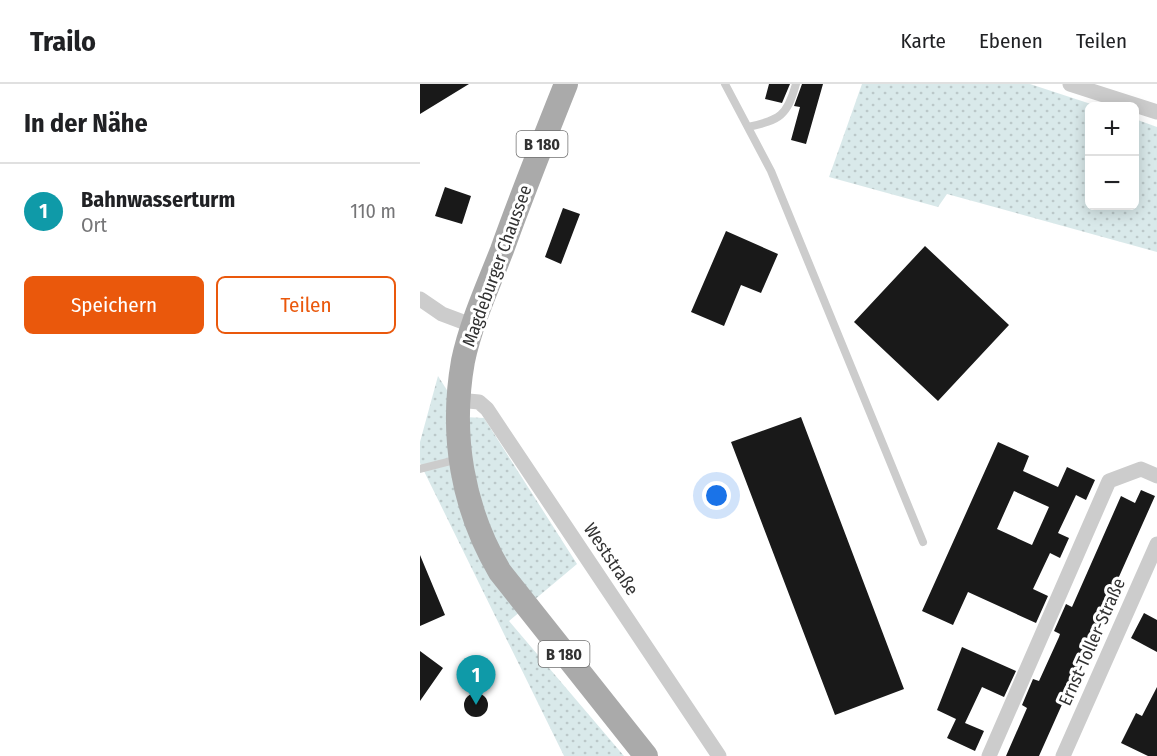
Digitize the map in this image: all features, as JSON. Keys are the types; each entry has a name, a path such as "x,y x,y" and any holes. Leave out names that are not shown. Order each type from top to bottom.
{"main road":[{"name":"Magdeburger Chaussee","path":"566,84 474,326 464,360 458,400 460,459 464,486 473,517 500,572 646,756"}],"street":[{"path":"1070,84 1157,112"},
{"path":"426,304 474,326"},
{"name":"Weststraße","path":"458,400 479,402 487,409 719,756"},
{"path":"989,756 1109,481 1141,469 1157,476"},
{"name":"Ernst-Toller-Straße","path":"1063,756 1157,544"}],"lane":[{"path":"725,84 771,171 822,290 923,542"},
{"path":"748,127 781,117 791,103 796,84"},
{"path":"420,469 460,459"}],"shaded area":[{"path":"862,84 1030,84 1085,102 1085,210 1139,210 1139,120 1157,127 1157,252 947,194 938,207 829,177"},
{"path":"438,376 464,417 484,418 577,564 509,621 624,756 564,756 420,463 420,442"}],"building":[{"path":"420,84 469,84 420,114"},
{"path":"769,84 790,84 782,103 765,99"},
{"path":"802,84 823,84 806,144 791,140 800,107 794,106"},
{"path":"445,187 471,196 462,224 435,216"},
{"path":"563,208 580,214 561,264 545,257"},
{"path":"726,231 778,254 761,293 741,285 724,326 691,312"},
{"path":"925,246 1009,325 938,401 854,322"},
{"path":"801,417 904,689 835,715 731,442"},
{"path":"998,442 1029,456 1023,471 1058,487 1067,467 1095,480 1086,500 1076,495 1058,533 1069,538 1060,558 1050,553 1033,589 1048,596 1036,623 968,592 953,625 922,611","holes":["1014,491 1049,507 1032,545 997,529"]},
{"path":"1141,490 1155,496 1039,756 1006,756 1027,708 1022,705 1033,679 1039,681 1059,637 1060,634 1054,631 1066,604 1072,607 1121,496 1135,503"},
{"path":"420,555 445,615 420,626"},
{"path":"1144,613 1157,620 1157,652 1131,638"},
{"path":"962,647 1016,671 1004,697 982,687 965,723 984,731 975,751 947,738 956,719 937,710"},
{"path":"420,651 443,668 420,701"},
{"path":"1157,687 1157,756 1148,756 1121,743 1136,713 1142,716"},
{"path":"476,693 481,694 487,700 487,710 481,716 476,717 471,716 465,710 464,705 465,700 471,694"}],"place":[{"name":"Bahnwasserturm","path":"476,705"}]}
